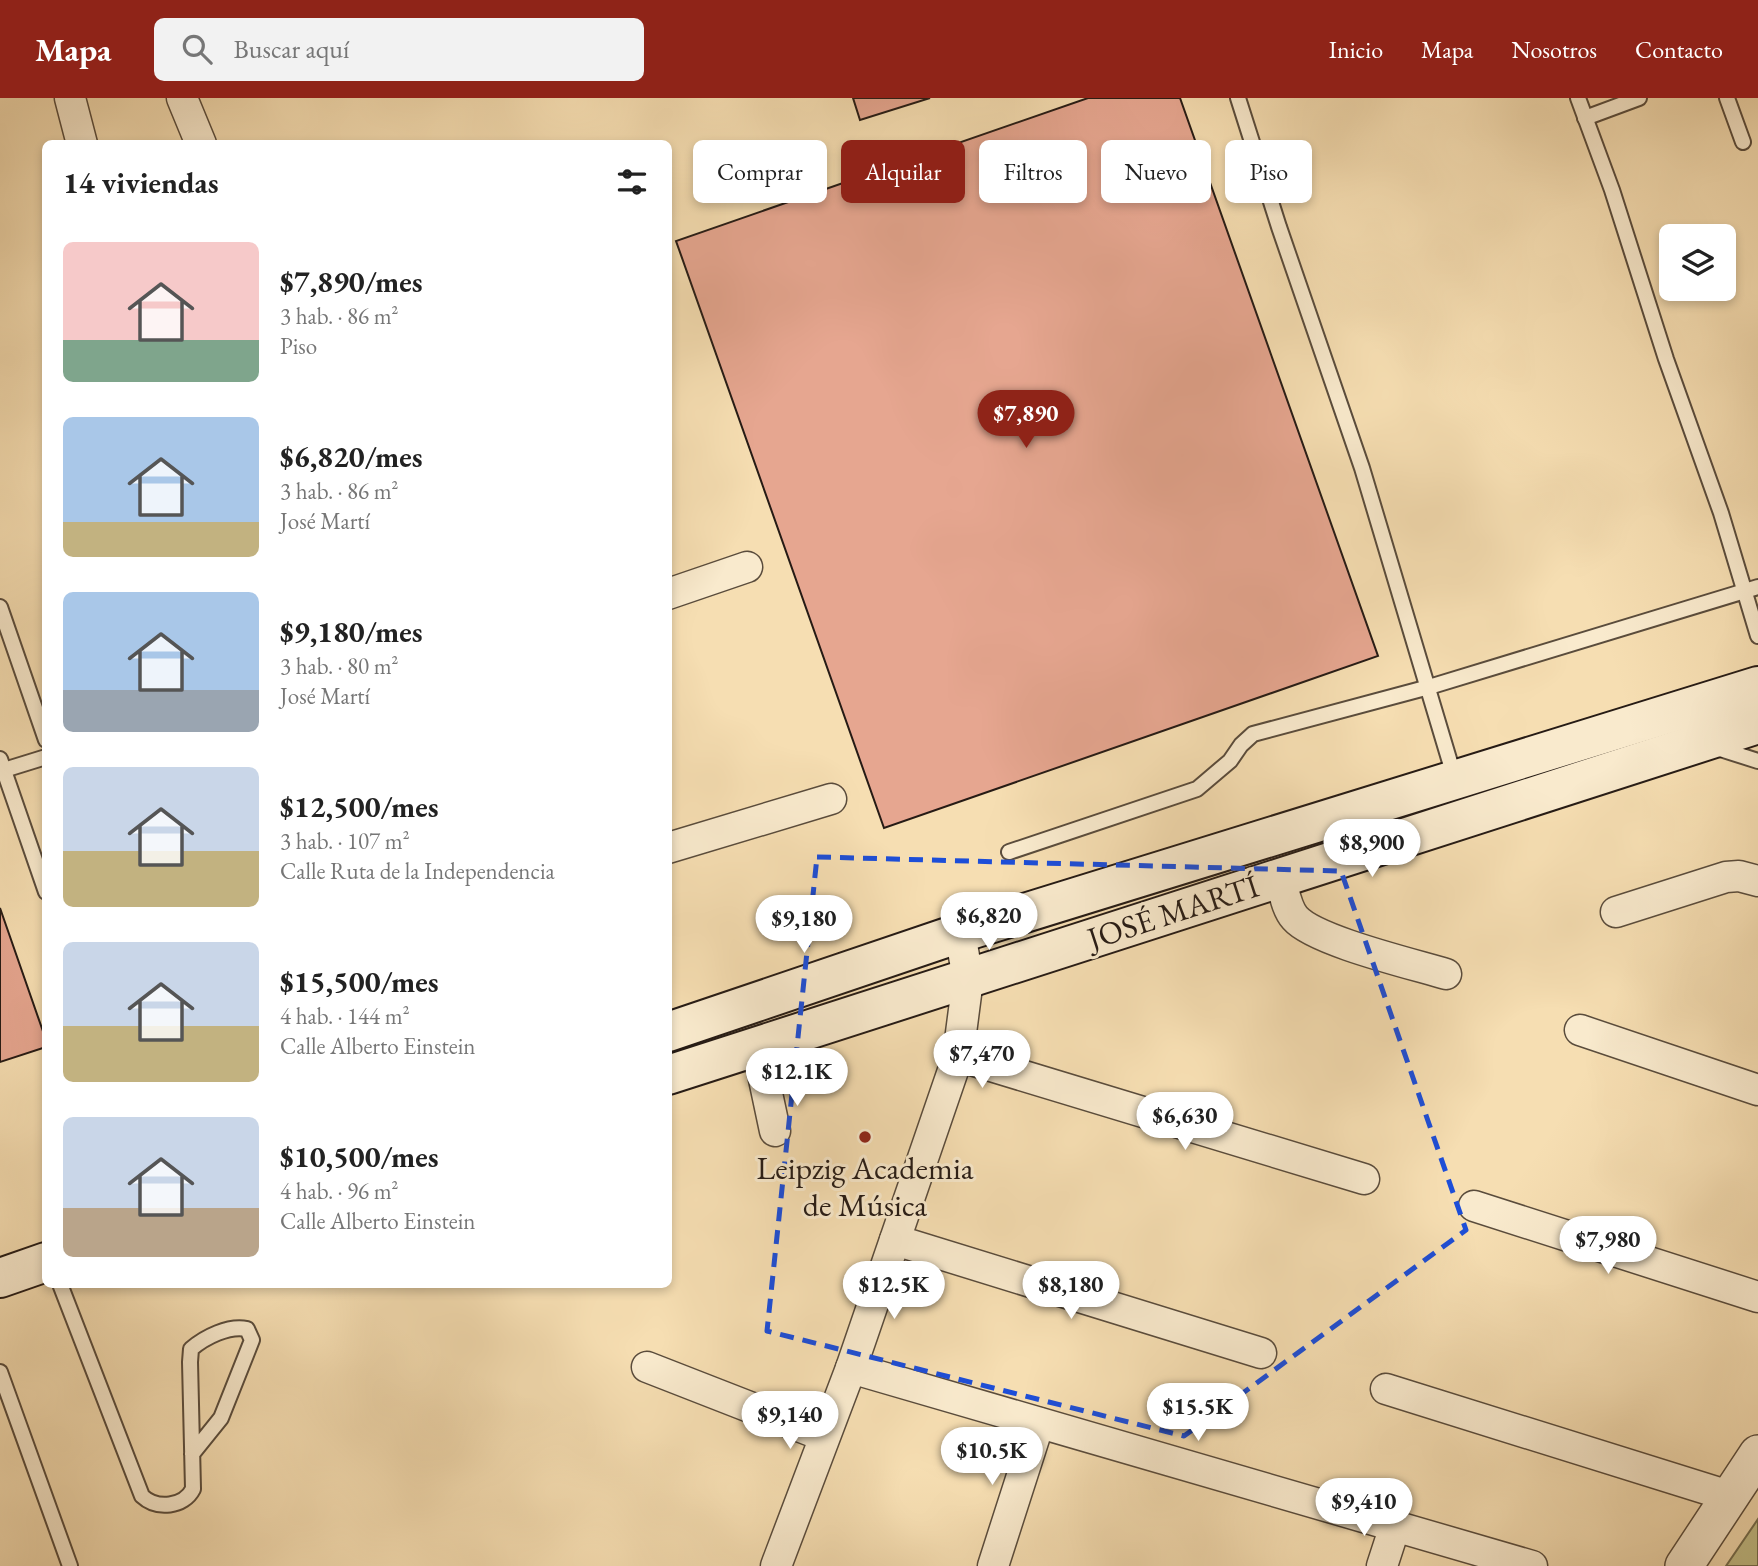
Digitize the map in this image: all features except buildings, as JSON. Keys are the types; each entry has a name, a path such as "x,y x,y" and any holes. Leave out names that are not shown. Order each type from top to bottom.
{"main road":[{"name":"JOSÉ MARTÍ","path":"672,1073 1280,878 1462,798 1758,686"},
{"name":"JOSÉ MARTÍ","path":"672,1031 960,933 1462,798 1702,743 1758,724"},
{"path":"0,1278 42,1263"}],"street":[{"path":"70,98 81,140"},
{"path":"182,98 199,140"},
{"path":"672,593 747,567"},
{"path":"672,847 831,799"},
{"path":"1616,912 1726,877 1739,876 1758,881"},
{"path":"1280,878 1291,911 1308,929 1446,974"},
{"path":"776,1566 851,1368 958,1056 968,979 960,933"},
{"path":"1580,1030 1758,1090"},
{"path":"757,1046 775,1131"},
{"path":"958,1056 1364,1179"},
{"path":"1474,1206 1758,1297"},
{"path":"895,1240 1261,1353"},
{"path":"647,1367 824,1436"},
{"path":"851,1368 1532,1566"},
{"path":"1386,1389 1729,1496"},
{"path":"993,1566 1038,1423"},
{"path":"1684,1566 1758,1454"},
{"path":"1382,1566 1395,1526"}],"lane":[{"path":"1238,98 1287,251 1336,388 1462,798"},
{"path":"1578,98 1612,190 1666,359 1751,589 1758,636"},
{"path":"1585,118 1639,98"},
{"path":"1727,98 1743,142"},
{"path":"1009,852 1197,789 1230,761 1253,734 1429,687 1751,589"},
{"path":"0,607 42,728"},
{"path":"1702,743 1758,761"},
{"path":"42,758 2,765 42,880"},
{"path":"62,1288 142,1496 158,1506 182,1502 189,1497 193,1489 192,1454 190,1362 191,1349 201,1340 237,1327 247,1329 252,1340 221,1418 192,1454"},
{"path":"0,1372 70,1566"}],"highlighted area":[{"path":"817,857 1341,871 1466,1230 1184,1436 767,1331"}],"shaded area":[{"path":"1758,1519 1758,1566 1726,1566"}],"place":[{"name":"Leipzig Academia de Música","path":"865,1137"}]}
